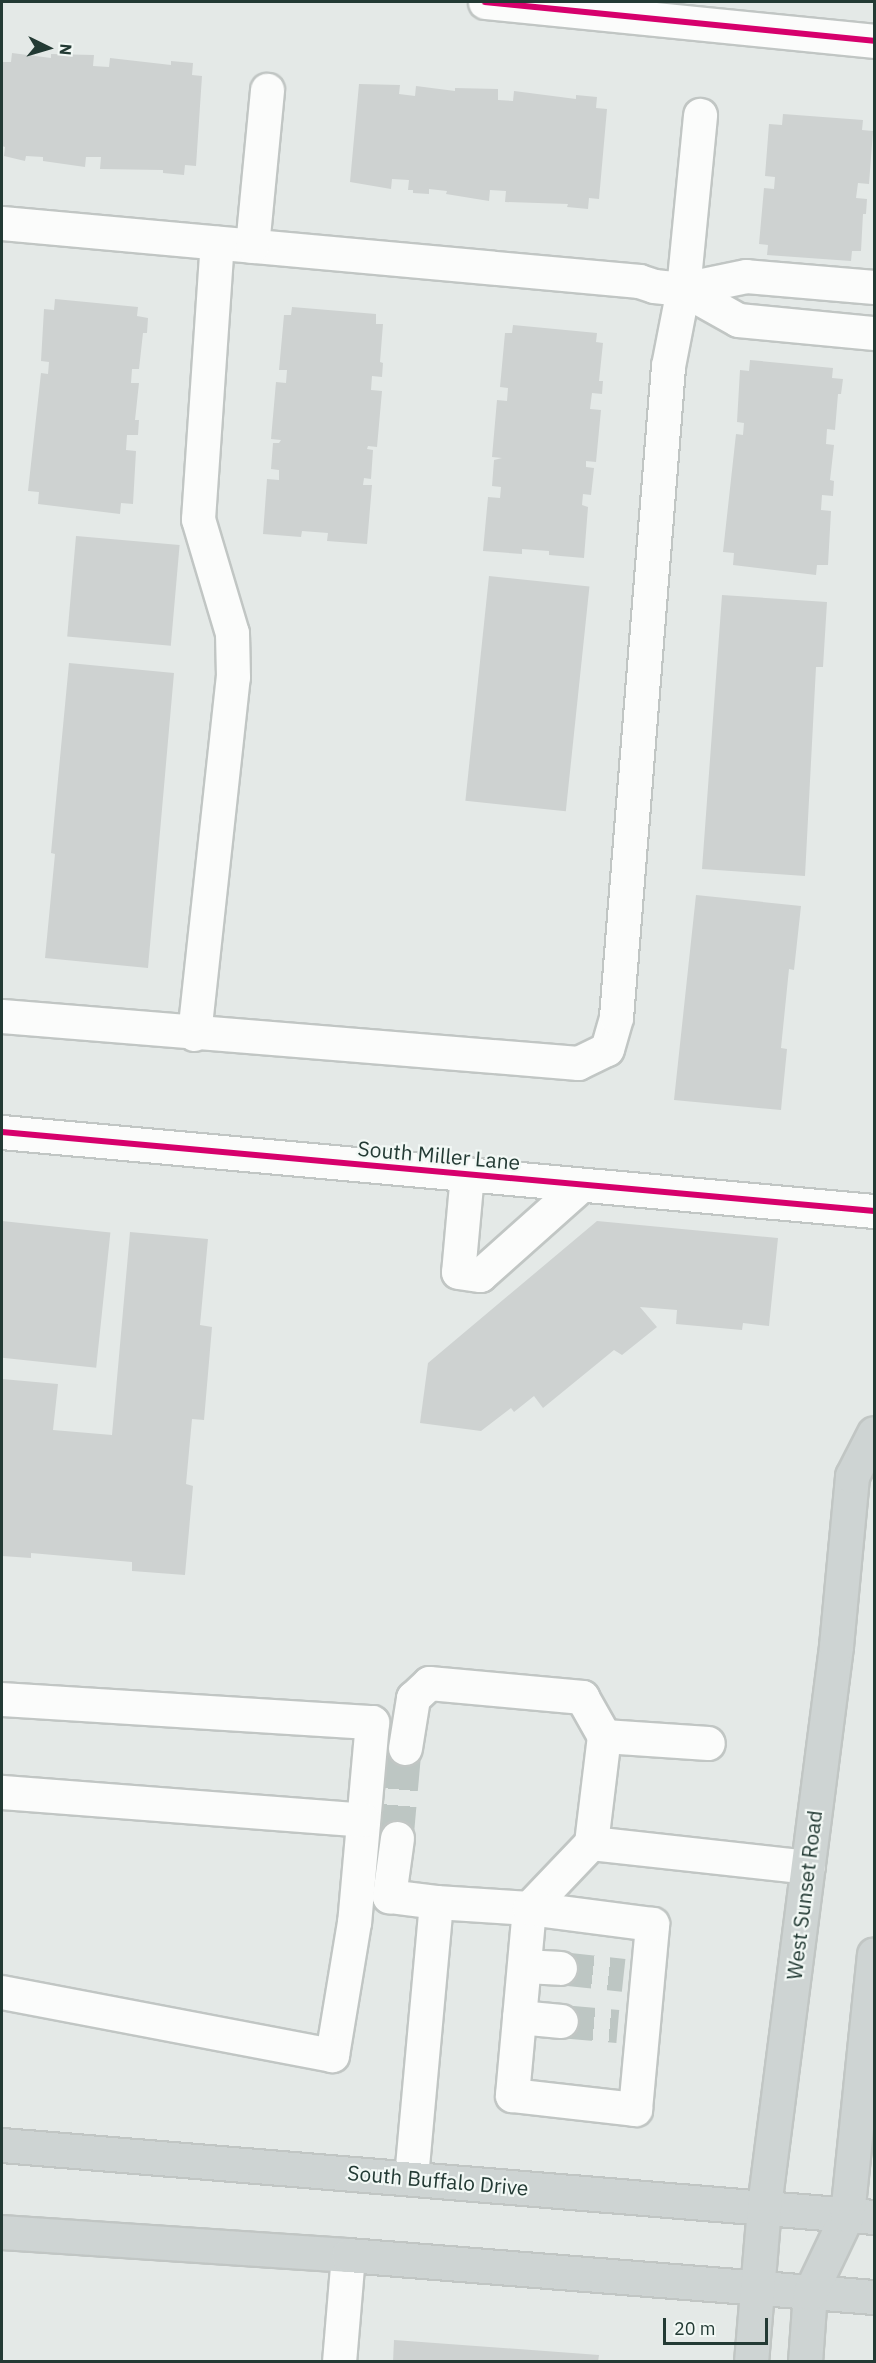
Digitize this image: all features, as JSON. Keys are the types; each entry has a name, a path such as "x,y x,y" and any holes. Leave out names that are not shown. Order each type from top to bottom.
{"main road":[{"name":"West Sunset Road","path":"750,2361 764,2206 836,1646 852,1476 874,1433"},
{"path":"805,2361 810,2293 861,2216 874,1954"},
{"name":"South Buffalo Drive","path":"2,2145 764,2206 861,2216"},
{"path":"2,2232 348,2255 874,2297"}],"street":[{"path":"485,2 874,41"},
{"path":"252,246 267,90"},
{"path":"2,1016 194,1034 578,1063 607,1049 616,1017 668,366 683,289 700,115"},
{"path":"2,224 639,281 654,286 683,289 746,276 874,287"},
{"path":"194,1034 232,677 232,633 198,519 218,243"},
{"path":"761,322 765,278"},
{"path":"683,289 738,320 874,333"},
{"name":"South Miller Lane","path":"2,1132 874,1211"},
{"path":"467,1174 458,1272 480,1275 581,1185"},
{"path":"357,1890 436,1902 529,1908 652,1924 636,1976 631,2027 635,2109 512,2095 529,1908 591,1843 604,1736 582,1697 429,1683 413,1698 405,1748"},
{"path":"2,1700 372,1722 357,1890 332,2055 2,1992"},
{"path":"604,1736 708,1743"},
{"path":"2,1792 363,1820"},
{"path":"389,1896 397,1838"},
{"path":"591,1843 808,1867"},
{"path":"411,2177 436,1902"},
{"path":"524,1966 560,1968"},
{"path":"519,2017 561,2021"},
{"path":"339,2361 348,2255"}],"building":[{"path":"12,53 51,58 51,54 94,55 93,66 109,67 110,58 171,65 171,61 193,63 192,75 202,76 196,166 185,165 184,175 163,173 163,170 100,169 101,157 86,157 85,167 43,161 43,157 26,156 25,161 4,156 2,62 11,62"},
{"path":"359,84 400,85 399,94 415,96 416,86 455,91 455,88 498,89 498,100 513,101 514,91 576,99 576,95 597,97 596,108 607,109 599,199 589,198 588,209 567,207 568,204 505,202 506,191 490,190 489,201 429,189 429,194 413,193 413,190 408,190 409,180 392,179 391,189 350,182"},
{"path":"783,114 863,120 862,130 873,131 869,184 858,183 856,198 867,199 866,214 863,214 861,251 852,251 851,261 767,255 768,245 759,244 764,188 774,189 775,177 765,176 769,124 782,125"},
{"path":"55,299 138,307 137,316 148,318 147,333 143,333 139,369 132,369 131,383 139,383 135,420 139,420 138,435 127,435 126,450 136,451 133,504 121,503 120,514 38,504 39,492 28,491 41,373 48,374 49,362 41,361 44,309 54,310"},
{"path":"292,307 376,314 376,324 383,324 380,362 383,363 382,377 372,376 371,390 382,391 377,447 368,446 367,449 373,450 371,479 364,478 363,485 372,485 367,544 327,541 328,533 302,531 301,537 263,534 267,479 279,480 279,470 271,469 273,443 279,443 281,440 271,439 276,382 286,383 287,370 279,370 284,315 291,315"},
{"path":"513,325 597,333 596,342 603,343 599,381 603,381 602,394 592,393 590,409 601,410 596,462 586,461 586,467 594,468 591,495 583,494 582,505 588,507 584,558 549,555 549,551 522,549 522,554 483,551 488,497 500,498 501,487 492,486 494,460 502,458 492,457 497,400 507,401 508,388 500,387 505,333 512,333"},
{"path":"750,360 833,368 832,378 843,379 841,394 838,394 835,430 827,429 826,444 834,445 830,480 834,481 833,496 822,495 821,510 831,511 828,565 817,565 816,575 733,565 734,553 723,552 736,434 743,435 744,423 737,422 740,370 749,371"},
{"path":"76,536 180,545 171,646 67,637"},
{"path":"489,576 589,587 566,811 465,801"},
{"path":"722,595 827,602 823,667 816,667 805,876 702,869"},
{"path":"69,663 174,673 148,968 45,958 55,854 51,853"},
{"path":"696,895 801,906 794,970 789,969 781,1048 787,1049 781,1110 674,1100"},
{"path":"2,1221 110,1232 96,1368 2,1358"},
{"path":"597,1221 778,1238 769,1326 743,1323 742,1330 676,1324 677,1310 640,1307 657,1327 622,1355 614,1350 543,1408 534,1396 514,1412 511,1408 481,1431 420,1423 428,1363"},
{"path":"130,1232 208,1239 200,1325 212,1327 204,1420 192,1419 186,1484 193,1486 185,1575 132,1571 132,1562 31,1553 31,1558 2,1556 2,1379 58,1384 53,1430 112,1435"},
{"path":"394,2340 599,2355 598,2362 393,2362"}],"tunnel":[{"path":"397,1838 405,1748"},
{"path":"560,1968 624,1975"},
{"path":"561,2021 618,2026"}],"cycle path":[{"path":"485,2 874,41"},
{"path":"2,1132 874,1211"}]}
